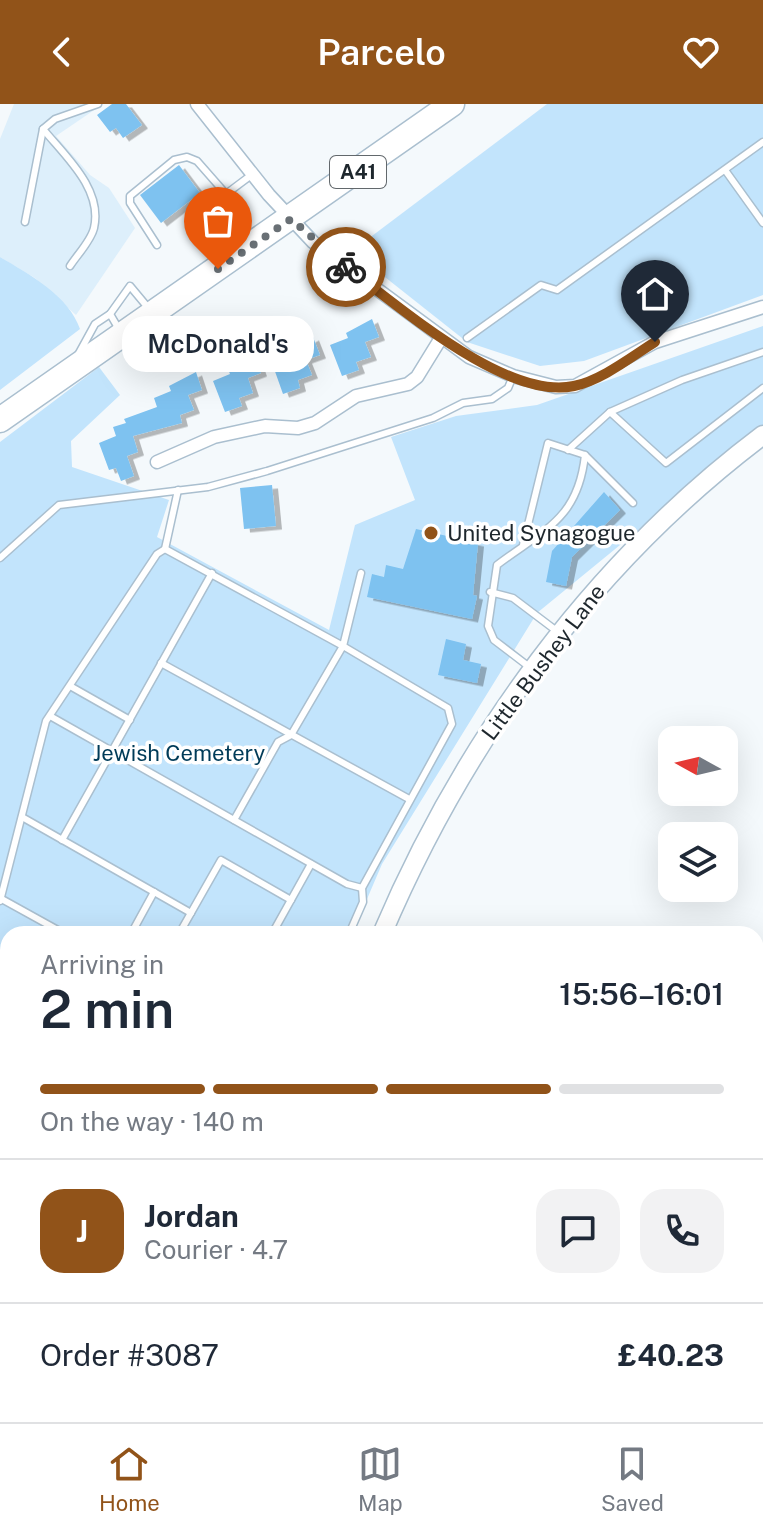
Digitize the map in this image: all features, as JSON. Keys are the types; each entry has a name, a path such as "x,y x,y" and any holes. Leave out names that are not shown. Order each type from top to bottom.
{"highway":[{"name":"A41","path":"0,420 72,370 116,324 152,313 452,104"}],"street":[{"path":"197,104 313,242 469,357 513,376 556,387 575,386 655,342 763,307"},
{"path":"157,462 214,437 265,426 298,428 315,423 356,396 408,384 417,377 441,338"},
{"name":"Little Bushey Lane","path":"386,926 423,844 450,795 559,633 677,506 763,435"}],"lane":[{"path":"25,222 43,129 55,119 98,104"},
{"path":"43,129 86,182 94,209 94,230 70,266"},
{"path":"467,338 541,285 557,290 763,142"},
{"path":"157,245 130,203 130,196 174,160 187,157 197,161 226,194 254,173"},
{"path":"725,170 763,223"},
{"path":"116,324 130,286 152,313"},
{"path":"568,450 610,412 682,380 763,352"},
{"path":"0,558 59,505 208,487 267,471 433,418 463,403 492,399 508,388 513,376"},
{"path":"610,412 666,463 763,388"},
{"path":"523,545 548,443 585,455 633,503"},
{"path":"532,669 494,640 488,626 490,592 497,565 523,545 543,536 570,508 583,476 585,455"},
{"path":"49,926 0,899 50,716 157,554 165,549 178,490"},
{"path":"165,549 343,646 448,708 452,715 452,724 362,888 363,902 352,926"},
{"path":"62,840 212,573"},
{"path":"234,820 278,742 291,735 343,646 361,573"},
{"path":"490,592 513,598 559,633"},
{"path":"161,663 409,799"},
{"path":"70,686 130,720"},
{"path":"50,716 347,884 362,888"},
{"path":"22,817 191,913"},
{"path":"184,926 221,860 291,900"},
{"path":"276,926 311,864"},
{"path":"135,926 154,892"}],"shaded area":[{"path":"14,104 103,104 56,136 90,175 109,188 135,228 76,315 35,278 0,257 0,139"}],"green space":[{"path":"547,104 763,104 763,295 584,361 540,366 467,342 352,251"},
{"path":"0,257 58,296 75,317 80,329 0,390"},
{"name":"Jewish Cemetery","path":"763,326 763,428 537,613 382,864 355,926 0,926 0,442 99,367 120,395 71,441 72,467 169,500 157,537 329,630 355,525 415,500 391,437 456,416 537,405"}],"building":[{"path":"112,104 126,104 142,125 123,138 116,128 110,132 97,115"},
{"path":"179,165 200,193 161,223 140,195"},
{"path":"372,319 379,337 365,342 371,357 356,362 359,370 342,376 330,345 348,338 346,333"},
{"path":"313,337 320,355 306,360 312,375 298,380 300,388 283,394 272,363 289,356 287,351"},
{"path":"255,355 261,373 248,378 253,393 239,398 242,406 225,412 213,381 230,374 228,369"},
{"path":"196,372 202,390 188,395 194,410 180,415 182,423 133,436 138,452 127,456 134,476 121,481 116,468 109,470 99,443 116,436 113,427 126,423 124,419 157,407 154,398 171,391 169,386"},
{"path":"272,485 276,526 244,529 240,488"},
{"path":"604,492 620,510 572,557 566,586 546,582 552,551"},
{"path":"416,529 478,543 473,595 477,596 472,619 367,597 372,574 384,577 386,565 403,569"},
{"path":"446,639 466,644 463,660 481,664 477,683 438,675"}],"way so far":[{"path":"218,269 291,219 313,242 346,267"}],"place":[{"name":"McDonald's","path":"218,269"},
{"name":"United Synagogue","path":"431,533"}],"route":[{"path":"346,267 469,357 537,384 575,386 655,342"}]}
